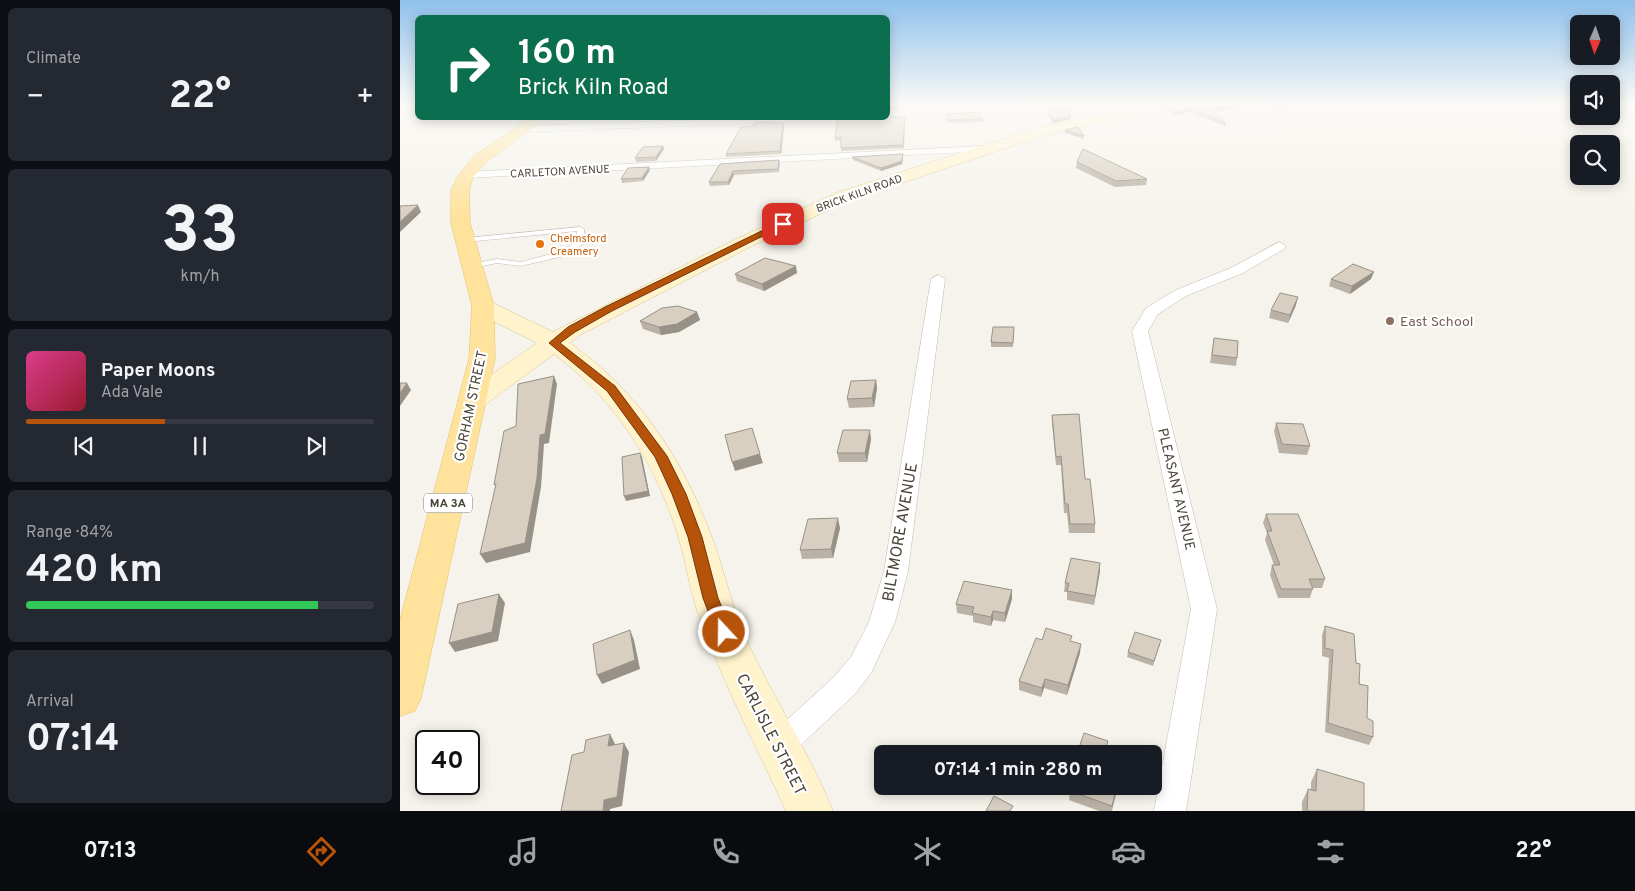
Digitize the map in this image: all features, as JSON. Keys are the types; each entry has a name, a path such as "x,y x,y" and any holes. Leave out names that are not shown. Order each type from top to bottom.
{"main road":[{"name":"GORHAM STREET","path":"400,698 482,359 483,308 458,203 459,190 466,175 503,142"}],"street":[{"name":"BRICK KILN ROAD","path":"472,401 572,330 609,309 798,217 842,197 1007,142"},
{"name":"CARLETON AVENUE","path":"466,175 984,149"},
{"name":"PLEASANT AVENUE","path":"1170,811 1204,609 1140,331 1152,311 1180,293 1238,270 1279,246"},
{"name":"BILTMORE AVENUE","path":"778,747 844,686 861,665 882,622 896,571 938,280"},
{"name":"CARLISLE STREET","path":"483,308 554,343 611,389 660,456 679,494 695,537 711,598 737,666 810,811"}],"lane":[{"path":"466,240 580,229 581,242 565,253 521,264 497,260 472,266"}],"building":[{"path":"733,142 781,142 780,151 726,154"},
{"path":"841,142 903,142 903,145 841,148"},
{"path":"663,146 656,157 635,158 643,147"},
{"path":"1083,149 1147,179 1116,181 1077,162"},
{"path":"903,154 902,161 881,168 852,157"},
{"path":"779,160 778,169 733,171 728,182 709,182 720,164"},
{"path":"649,167 642,178 621,179 628,168"},
{"path":"418,205 400,222 400,206"},
{"path":"765,258 796,266 762,284 735,274"},
{"path":"1353,264 1374,272 1352,286 1331,279"},
{"path":"1280,293 1298,297 1290,315 1271,310"},
{"path":"678,306 697,312 677,324 659,327 640,321 662,308"},
{"path":"993,327 1014,327 1013,343 991,342"},
{"path":"1214,338 1238,341 1237,358 1212,355"},
{"path":"554,376 545,434 540,435 537,478 525,543 480,554 496,484 494,485 504,431 516,426 518,384"},
{"path":"876,380 872,398 847,399 851,381"},
{"path":"400,383 407,383 400,393"},
{"path":"1079,414 1085,479 1090,479 1095,524 1070,524 1068,504 1065,504 1061,456 1056,457 1052,415"},
{"path":"1276,423 1303,424 1310,446 1282,444"},
{"path":"752,428 760,454 732,462 725,435"},
{"path":"843,430 870,430 865,453 837,453"},
{"path":"640,453 648,491 624,496 622,457"},
{"path":"1266,514 1298,514 1325,579 1309,579 1313,589 1281,589 1272,565 1280,565 1267,531 1272,531"},
{"path":"838,518 831,549 800,550 808,519"},
{"path":"1071,558 1100,563 1095,596 1067,591 1069,583 1065,583"},
{"path":"964,581 1012,590 1005,613 993,611 991,617 972,613 974,607 956,604"},
{"path":"499,594 492,632 449,643 458,604"},
{"path":"1325,626 1354,634 1356,663 1360,664 1359,684 1368,686 1367,718 1373,721 1373,737 1328,723 1333,650 1325,648"},
{"path":"1046,628 1072,636 1070,641 1081,644 1068,685 1045,679 1042,688 1019,681 1036,638 1042,640"},
{"path":"630,630 635,660 597,675 593,644"},
{"path":"1135,632 1161,640 1154,661 1128,652"},
{"path":"1084,733 1108,741 1107,745 1080,745"},
{"path":"610,734 608,746 624,743 617,797 604,800 603,811 561,811 572,755 584,752 586,740"},
{"path":"1317,769 1364,783 1364,811 1307,811 1308,789 1316,791"},
{"path":"1081,795 1115,795 1112,806"},
{"path":"994,796 1013,806 1010,811 986,811"}],"place":[{"name":"Chelmsford Creamery","path":"540,244"},
{"name":"East School","path":"1390,321"}],"route":[{"path":"724,632 711,598 695,537 679,494 660,456 611,389 579,361 554,343 572,330 609,309 783,224"}]}
